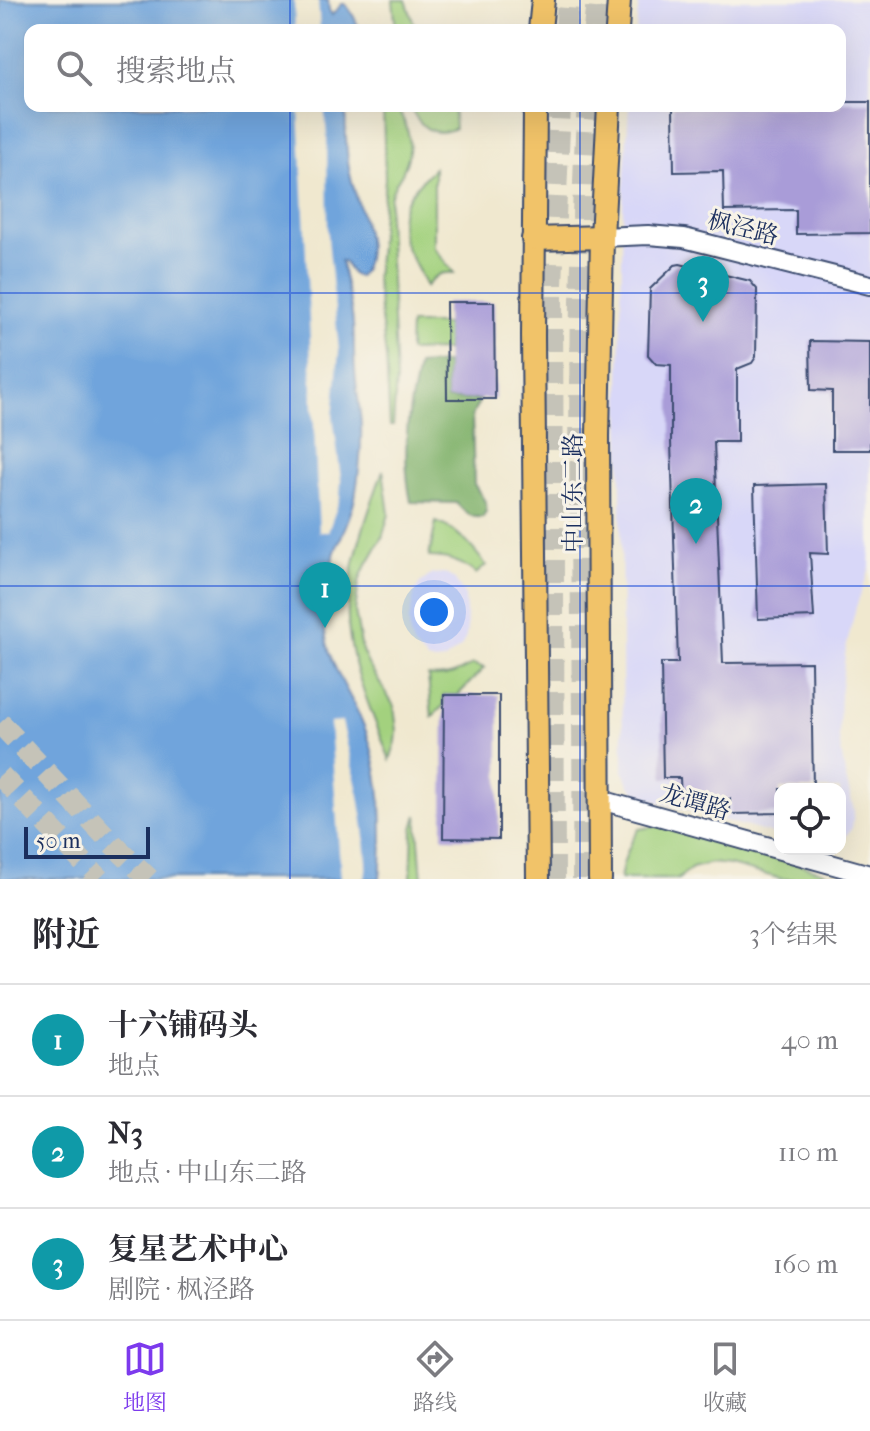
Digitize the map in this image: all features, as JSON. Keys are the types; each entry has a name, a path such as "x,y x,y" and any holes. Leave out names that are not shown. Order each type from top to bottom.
{"main road":[{"path":"541,24 543,0"},
{"path":"617,24 619,0"},
{"name":"中山东二路","path":"535,112 533,383 538,879"},
{"name":"中山东二路","path":"600,879 598,436 602,237 609,112"},
{"path":"533,239 602,237"}],"street":[{"name":"枫泾路","path":"602,237 648,235 684,238 870,285"},
{"name":"龙谭路","path":"601,800 870,875"}],"shaded area":[{"path":"639,0 870,0 870,568 846,648 839,739 854,811 852,828 846,836 846,783 774,783 774,834 641,797 630,786 623,771 620,377 623,202 629,112 846,112 846,24 637,24"},
{"path":"444,573 454,579 465,596 467,626 461,647 445,660 436,662 427,660 414,647 409,620 419,584 432,574"}],"green space":[{"path":"393,0 406,0 414,24 395,24"},
{"path":"383,112 399,112 410,146 406,164 391,193 388,221 396,379 393,426 390,426 386,357 376,279 385,179"},
{"path":"413,112 454,112 455,128 433,131"},
{"path":"434,168 434,248 454,273 438,275 426,287 407,249 401,223 410,194"},
{"path":"410,324 447,324 447,350 409,351"},
{"path":"447,363 447,399 480,400 472,416 474,484 486,503 483,517 471,516 456,503 411,502 407,436 418,365"},
{"path":"383,470 389,514 382,538 359,582 355,611 362,651 394,706 397,731 390,760 355,665 348,626 349,589 356,555"},
{"path":"436,522 458,534 486,565 476,574 455,561 429,557"},
{"path":"473,664 484,668 458,695 444,695 443,706 432,717 428,676 441,677"},
{"path":"417,815 422,879 411,879 413,829"},
{"path":"665,825 843,879 782,879 711,863 692,868 678,879 620,879 626,853 639,829"}],"water":[{"path":"0,0 328,0 332,15 343,3 357,24 24,24 24,112 346,112 349,168 364,224 368,253 359,277 353,275 341,261 353,322 361,443 355,498 331,566 325,593 324,621 330,653 367,734 376,770 382,824 380,879 0,879"}],"pier":[{"path":"294,0 318,0 320,24 295,24"},
{"path":"299,112 325,112 328,238 339,351 333,416 341,480 340,498 328,532 319,532"},
{"path":"342,722 364,828 365,879 341,879 330,723"}],"building":[{"path":"846,102 870,102 870,233 796,234 796,210 724,211 723,171 674,172 673,112 846,112"},
{"path":"675,265 750,281 757,289 756,357 752,363 737,369 737,442 714,442 723,663 811,662 813,783 774,783 774,813 730,814 730,799 681,800 680,778 663,778 661,663 678,663 671,365 656,364 648,355 650,289"},
{"path":"446,302 494,302 495,399 447,399"},
{"path":"810,341 870,342 870,450 832,450 832,391 811,390"},
{"path":"826,484 828,554 810,553 814,617 758,619 754,486"},
{"path":"444,695 499,695 499,839 443,838"}],"tunnel":[{"path":"566,24 568,0"},
{"path":"595,24 597,0"},
{"path":"554,879 552,284 560,112"},
{"path":"583,879 580,373 588,112"},
{"path":"0,723 149,879"},
{"path":"0,775 99,879"}],"place":[{"name":"复星艺术中心","path":"703,322"},
{"name":"N3","path":"696,544"},
{"name":"十六铺码头","path":"325,628"}]}
